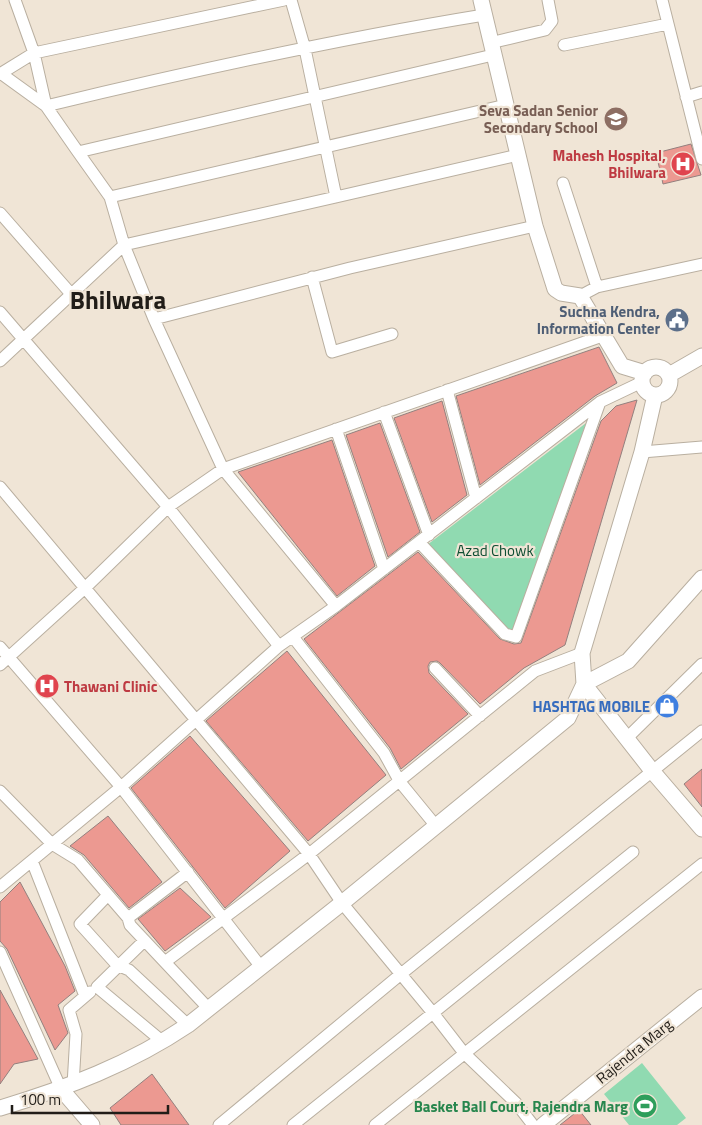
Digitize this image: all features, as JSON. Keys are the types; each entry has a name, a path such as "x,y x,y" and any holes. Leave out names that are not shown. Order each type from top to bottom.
{"street":[{"path":"15,0 34,53 46,106"},
{"path":"0,74 34,53 284,0"},
{"path":"291,0 306,50 336,197"},
{"path":"78,152 315,98 491,49 545,30 552,21 548,0"},
{"path":"662,0 702,159"},
{"path":"46,106 167,77 411,27 482,8 535,226 555,289 561,293 580,296 597,287 702,264"},
{"path":"564,45 668,24"},
{"path":"0,74 3,74 46,106 110,197 124,245 154,319 222,469 336,606"},
{"path":"686,97 702,92"},
{"path":"110,197 230,168 326,149 506,105"},
{"path":"0,361 124,245 518,155"},
{"path":"563,183 597,287"},
{"path":"0,213 72,295"},
{"path":"154,319 312,277 535,226"},
{"path":"312,277 332,352 392,334"},
{"path":"580,296 622,366 644,378"},
{"path":"0,312 168,507 279,646"},
{"path":"4,661 86,587 168,507 222,469 605,335"},
{"path":"668,375 702,356"},
{"path":"2,882 32,861 121,787 279,646 336,606 600,402 644,378 655,367 663,369 668,375 668,387 662,393 654,394 646,391 644,378"},
{"path":"446,390 476,498"},
{"path":"0,1108 67,1087 107,1071 163,1042 188,1025 342,903 568,718 584,684 582,653 642,452 654,394"},
{"path":"419,542 505,634 516,637 600,402"},
{"path":"384,412 429,535"},
{"path":"336,429 384,569"},
{"path":"642,452 702,447"},
{"path":"0,487 86,587 308,854 342,903 464,1053 516,1103 533,1125"},
{"path":"584,684 628,661 702,578"},
{"path":"292,637 384,753 400,782 436,826"},
{"path":"0,647 4,661 121,787 261,967"},
{"path":"165,962 400,782 535,671 582,653"},
{"path":"627,738 702,664"},
{"path":"435,668 480,716"},
{"path":"584,684 653,772 702,830"},
{"path":"219,1125 401,974 702,732"},
{"path":"0,791 52,844 78,860 128,918 130,925 144,941 209,1009"},
{"path":"293,1125 634,852"},
{"path":"32,861 85,996"},
{"path":"375,1125 702,864"},
{"path":"128,918 188,872"},
{"path":"108,895 80,924 117,965 129,970 188,1025"},
{"path":"67,1087 76,1034 69,1010 97,987 117,965 144,941"},
{"path":"0,952 67,1087 92,1125"},
{"path":"97,987 163,1042"},
{"name":"Rajendra Marg","path":"543,1125 702,997"}],"green space":[{"name":"Azad Chowk","path":"586,423 513,634 427,545"},
{"name":"Basket Ball Court, Rajendra Marg","path":"642,1063 686,1118 677,1125 629,1125 604,1094"}],"building":[{"path":"691,144 701,175 663,184 656,153"},
{"path":"599,347 617,383 595,396 480,485 456,396"},
{"path":"637,400 565,645 524,668 480,704 440,663 437,661 430,662 428,666 429,673 468,714 401,769 390,748 304,639 418,552 500,639 514,644 521,643 601,421 616,406"},
{"path":"442,401 467,495 432,522 394,418"},
{"path":"380,423 420,532 388,557 346,435"},
{"path":"332,440 375,566 337,596 238,472"},
{"path":"287,651 386,775 308,841 206,721"},
{"path":"52,676 59,683 49,692 42,684"},
{"path":"190,736 290,851 225,908 131,788"},
{"path":"702,769 702,807 684,784"},
{"path":"108,816 162,882 129,908 84,855 70,846"},
{"path":"20,882 65,966 75,991 58,1005 68,1033 55,1050 7,949 0,941 0,902"},
{"path":"180,888 211,917 165,951 138,919"},
{"path":"0,990 38,1059 14,1064 0,1084"},
{"path":"152,1074 189,1125 121,1125 110,1108"},
{"path":"579,1110 591,1125 560,1125"}],"place":[{"name":"Seva Sadan Senior Secondary School","path":"616,119"},
{"name":"Mahesh Hospital, Bhilwara","path":"683,164"},
{"name":"Suchna Kendra, Information Center","path":"677,320"},
{"name":"Thawani Clinic","path":"47,686"},
{"name":"HASHTAG MOBILE","path":"667,706"},
{"name":"Basket Ball Court, Rajendra Marg","path":"645,1106"}],"district":[{"name":"Bhilwara","path":"118,300"}]}
